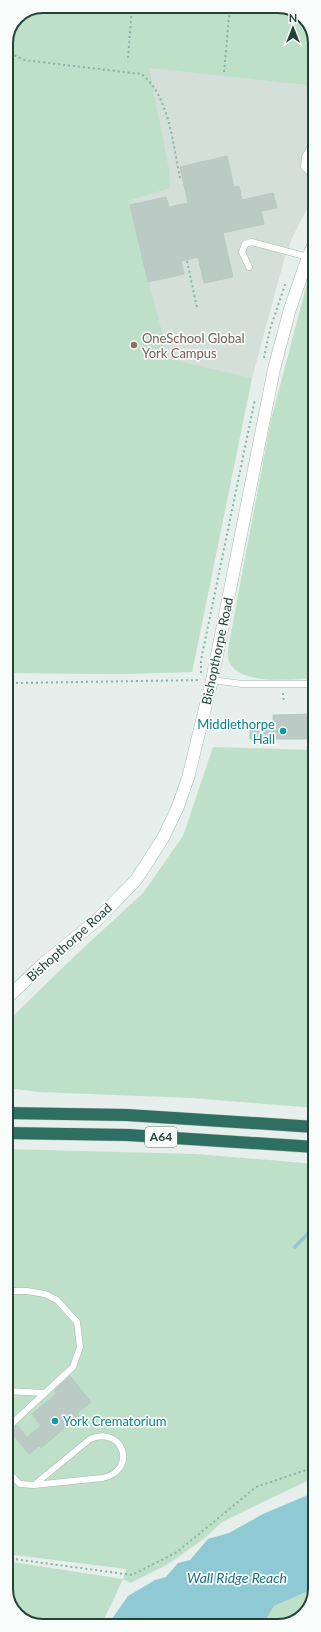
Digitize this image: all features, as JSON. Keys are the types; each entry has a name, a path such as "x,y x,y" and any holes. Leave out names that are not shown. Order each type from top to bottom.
{"highway":[{"name":"A64","path":"13,1113 127,1115 308,1128"},
{"name":"A64","path":"13,1133 128,1135 308,1147"}],"street":[{"name":"Bishopthorpe Road","path":"13,992 44,963 96,920 136,880 163,838 177,809 188,778 212,680 274,369 290,309 308,257"}],"lane":[{"path":"308,152 305,157 304,167 308,171"},
{"path":"249,266 242,252 245,244 252,242 308,257"},
{"path":"212,680 242,684 308,684"},
{"path":"13,1291 27,1291 45,1294 58,1300 77,1322 80,1348 73,1367 13,1423"},
{"path":"13,1391 45,1393"},
{"path":"13,1477 20,1484 34,1485 112,1476 121,1468 124,1457 122,1450 116,1440 106,1435 90,1439 34,1485"}],"path":[{"path":"128,58 131,13"},
{"path":"224,72 229,13"},
{"path":"13,54 24,60 141,74 150,80 166,112 180,178"},
{"path":"188,261 197,308"},
{"path":"13,683 212,680"},
{"path":"13,1559 132,1575 177,1552 256,1487 308,1469"}],"shaded area":[{"name":"OneSchool Global York Campus","path":"148,67 308,85 308,207 292,238 284,260 252,378 192,672 121,674 13,673 13,643"}],"green space":[{"name":"OneSchool Global York Campus","path":"42,13 280,13 290,15 298,20 302,25 308,39 308,85 149,68 169,169 170,188 128,201 169,359 252,378 192,672 121,674 13,673 13,42 15,31 26,18 31,15"},
{"path":"308,280 308,678 279,680 252,677 241,674 233,667 228,658 229,643 271,420"},
{"path":"213,747 308,750 308,1107 191,1098 38,1092 13,1089 13,1017 15,1014 143,893 183,836"},
{"path":"13,1149 196,1154 308,1163 308,1480 222,1522 205,1538 167,1565 130,1583 123,1579 126,1569 13,1555"},
{"path":"13,1562 123,1579 104,1619 41,1619 29,1616 16,1603 13,1593"},
{"path":"308,1591 301,1609 292,1616 282,1619 266,1619 274,1606"}],"water":[{"name":"Wall Ridge Reach","path":"308,1495 308,1591 274,1606 266,1619 112,1619 128,1596 155,1580 166,1577 178,1563 190,1560 208,1539 229,1533 263,1514"}],"building":[{"path":"227,156 234,187 239,186 242,200 273,193 277,208 261,211 264,224 223,233 233,277 204,283 198,257 181,261 184,274 148,282 130,205 166,197 169,207 188,203 180,167"},
{"name":"Middlethorpe Hall","path":"308,714 308,739 250,739 250,724 273,724 273,715"},
{"name":"York Crematorium","path":"70,1376 91,1402 77,1413 79,1416 41,1448 39,1446 29,1454 13,1435 13,1428 17,1425 27,1437 41,1426 32,1414 56,1394 54,1391"}],"waterway":[{"path":"295,1247 308,1233"}],"place":[{"name":"OneSchool Global York Campus","path":"134,345"},
{"name":"Middlethorpe Hall","path":"283,731"},
{"name":"York Crematorium","path":"55,1421"}]}
